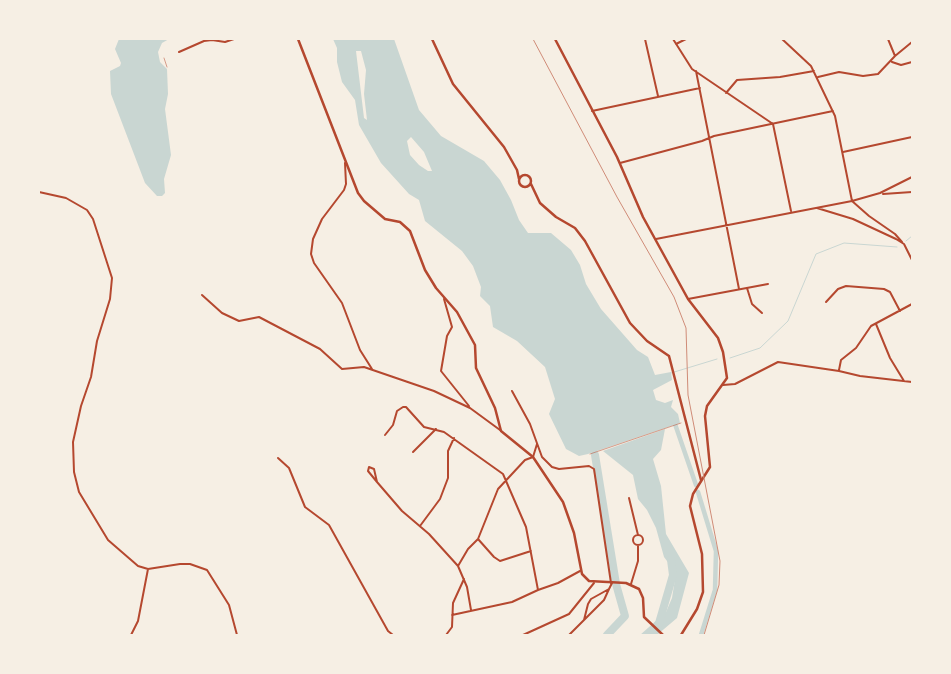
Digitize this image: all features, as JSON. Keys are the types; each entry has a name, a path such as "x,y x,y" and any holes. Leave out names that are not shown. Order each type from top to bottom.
{"street":[{"path":"179,52 204,41 225,42 234,39"},
{"path":"298,39 358,193 364,202 385,219 403,224 410,231 425,270 456,312 475,345 476,368 495,408 501,431"},
{"path":"432,39 453,84 504,146 518,170 519,184 533,193 549,212 578,232 588,244 630,323 647,342 668,354 702,482"},
{"path":"555,39 620,163 636,203 655,239 688,299 718,338 723,352 727,371 723,385 709,403 705,413 711,464 692,498 690,510 702,554 703,592 697,609 681,635"},
{"path":"645,39 658,96"},
{"path":"673,39 687,63 696,71 773,124 791,211"},
{"path":"676,44 686,39"},
{"path":"782,39 814,71 833,111 837,121 852,201 869,216 895,234 912,260"},
{"path":"888,39 895,56"},
{"path":"817,78 839,72 874,75 882,71 892,62 900,50 912,42"},
{"path":"892,62 901,65 912,62"},
{"path":"696,71 740,289"},
{"path":"726,93 737,80 775,78 814,71"},
{"path":"592,111 700,88"},
{"path":"620,163 702,141 709,137 833,111"},
{"path":"842,152 912,137"},
{"path":"345,163 344,190 322,219 313,239 311,254 314,263 342,303 360,350 372,369"},
{"path":"518,170 531,179 530,184 533,193"},
{"path":"519,179 525,175"},
{"path":"655,239 791,211 852,201 880,193 912,177"},
{"path":"525,188 530,184"},
{"path":"39,192 66,198 88,210 94,219 112,278 110,300 97,342 90,377 75,432 74,472 78,492 108,540 138,566 148,569 180,564 197,565 207,570 229,605 237,635"},
{"path":"880,193 912,192"},
{"path":"814,208 860,222 902,242"},
{"path":"688,299 768,284"},
{"path":"826,302 838,289 846,286 884,289 890,292 900,310"},
{"path":"747,288 752,304 762,313"},
{"path":"202,295 222,313 238,321 259,317 320,349 342,369 359,366 372,369 434,391 470,408 533,457 566,508 574,533 580,571 586,579 594,583 631,584 642,594 645,619 663,635"},
{"path":"444,297 452,327 447,336 441,371 470,408"},
{"path":"840,371 841,360 856,348 867,330 912,304"},
{"path":"876,324 890,358 904,381"},
{"path":"723,385 734,384 752,377 773,363 912,382"},
{"path":"512,391 530,424 542,457 552,467 559,469 589,466 594,469 611,583 604,600 569,635"},
{"path":"386,435 393,425 398,411 406,407 424,428 436,429 454,438 506,479 526,527 538,590"},
{"path":"414,452 436,429"},
{"path":"420,526 440,499 448,478 448,451 454,438"},
{"path":"533,457 537,444"},
{"path":"458,566 468,549 478,538 493,498 506,479 525,460 533,457"},
{"path":"278,458 286,463 289,468 305,507 329,525 388,631 393,635"},
{"path":"377,482 374,469 369,467 368,471 377,482 402,511 420,526 458,566 464,579 472,610"},
{"path":"630,498 638,535 643,540 638,545 638,561 631,584"},
{"path":"638,535 633,541 638,545"},
{"path":"478,538 494,557 500,561 532,551"},
{"path":"131,635 138,621 148,569"},
{"path":"452,615 512,602 538,590 553,586 580,571"},
{"path":"446,635 452,626 453,603 464,579"},
{"path":"523,635 569,614 594,583"},
{"path":"584,620 591,599 609,589"}],"path":[{"path":"164,58 167,67"},
{"path":"590,454 682,422"}],"shaded area":[{"path":"119,39 169,39 162,43 158,52 160,62 167,69 168,94 165,109 171,155 164,179 165,193 162,196 157,196 145,183 111,94 110,71 120,66 121,63 115,49"},
{"path":"333,39 394,39 419,110 441,136 484,161 500,180 519,220 528,233 551,233 571,250 580,265 586,284 601,309 637,350 648,357 655,375 671,372 672,380 653,390 656,400 665,403 673,400 671,407 678,414 680,423 588,454 579,456 566,449 549,414 555,399 545,367 517,341 493,327 490,306 480,296 481,287 473,266 462,251 425,221 419,200 409,194 381,163 359,125 355,100 342,82 337,62 337,48","holes":["356,51 361,51 366,70 364,94 367,120 364,118","411,137 424,152 432,171 428,171 419,165 410,155 407,141"]},
{"path":"665,429 661,450 653,459 661,486 666,534 689,573 677,618 657,635 640,635 666,612 672,598 676,573 664,557 656,528 647,510 638,499 633,475 603,451"}],"waterway":[{"path":"906,241 912,236"},
{"path":"730,358 760,348 788,321 816,254 844,243 897,247"},
{"path":"671,373 717,359"},
{"path":"675,424 696,485"},
{"path":"595,455 616,584 625,616 607,635"},
{"path":"698,492 716,551 715,590 701,635"},
{"path":"650,635 659,623 673,575 671,560"}],"railway":[{"path":"533,39 617,197 674,297 686,328 688,395 720,561 719,585 704,635"}]}
